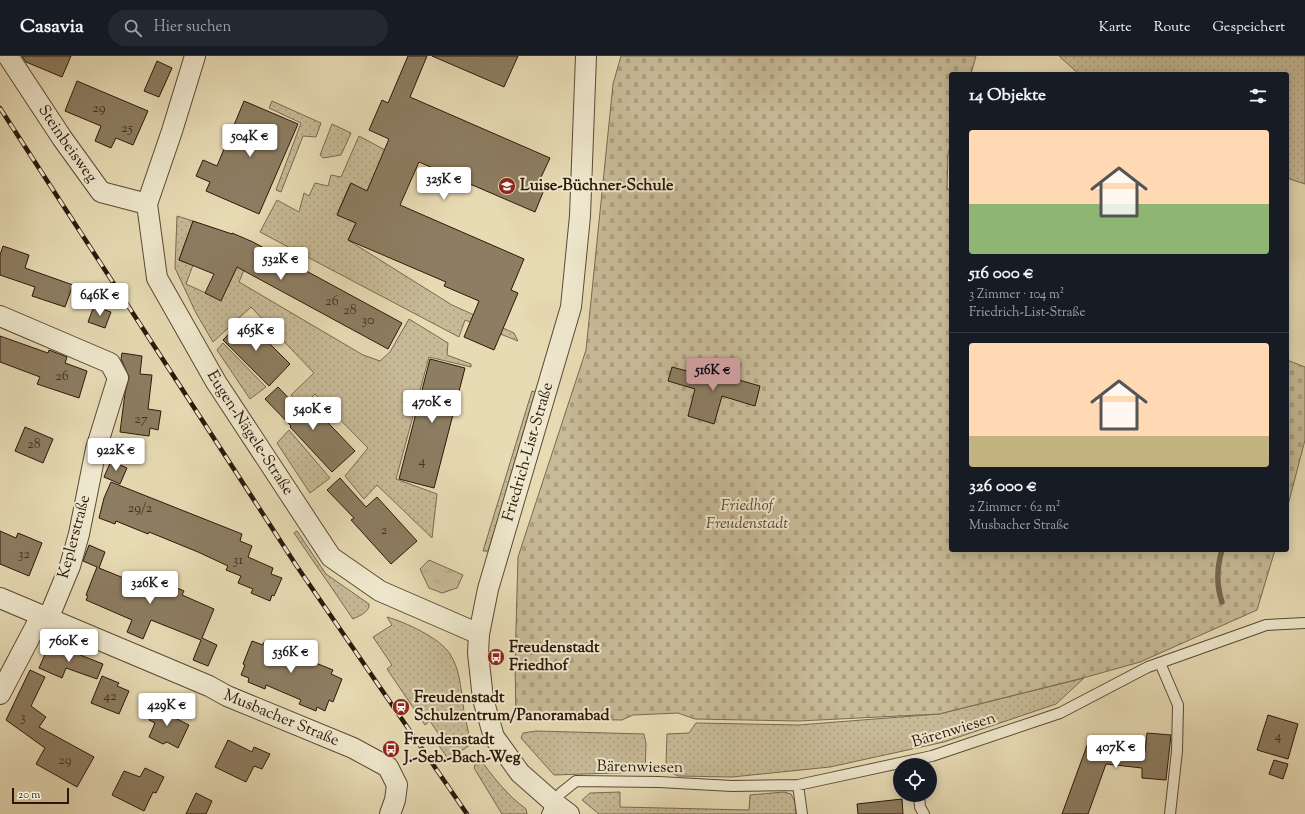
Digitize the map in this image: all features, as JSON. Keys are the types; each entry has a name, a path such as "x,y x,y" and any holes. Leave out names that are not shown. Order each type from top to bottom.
{"street":[{"name":"Steinbeisweg","path":"8,56 62,138 101,192 147,204"},
{"name":"Eugen-Nägele-Straße","path":"195,56 172,131 147,204 157,278 216,382 331,557 380,591 479,634"},
{"name":"Friedrich-List-Straße","path":"569,814 550,808 520,773 494,737 483,699 478,653 479,634 488,589 571,308 580,216 586,56"},
{"name":"Keplerstraße","path":"0,316 110,363 118,378 96,449 79,534 70,566 44,617 0,694"},
{"name":"Musbacher Straße","path":"0,598 353,748 388,767 397,786 395,800 390,814"}],"lane":[{"name":"Bärenwiesen","path":"926,758 1060,713 1148,668 1266,625 1305,623"},
{"path":"1160,663 1178,705 1176,751 1170,814"},
{"name":"Bärenwiesen","path":"550,808 561,793 576,781 659,782 732,786 798,785 893,767"},
{"path":"798,785 802,814"},
{"path":"919,802 924,814"}],"green space":[{"name":"Friedhof Freudenstadt","path":"621,56 976,56 972,72 949,72 949,150 947,188 949,190 949,552 1274,552 1257,610 1140,662 1083,678 939,714 799,721 695,719 678,713 633,715 622,720 516,718 515,664 518,557 586,350 613,84"},
{"path":"1059,56 1305,56 1305,184 1289,179 1289,72 1077,72"},
{"path":"272,101 321,123 316,137 303,136 281,192 276,190 301,123 269,108"},
{"path":"332,124 351,133 341,155 323,158 320,155"},
{"path":"359,136 385,150 367,191 350,184 337,214 356,223 348,240 452,305 514,333 518,341 465,320 459,337 260,232 277,200 299,212 304,193 309,196 315,183 328,186 331,175 341,177"},
{"path":"177,216 193,221 179,260 193,265 186,284 221,300 249,240 244,270 239,282 363,355 380,361 390,352 409,319 448,343 447,355 471,364 471,367 429,357 396,479 437,494 432,538 377,485 364,499 345,476 368,448 315,394 303,406 291,395 314,373 251,307 213,342 196,313 175,268"},
{"path":"223,343 266,387 250,399 217,350"},
{"path":"1289,361 1305,367 1305,440 1289,501"},
{"path":"532,391 538,393 488,551 483,551"},
{"path":"289,430 330,478 310,493 277,443"},
{"path":"297,531 326,574 369,604 366,611 353,619 294,533"},
{"path":"429,560 463,575 457,588 442,593 429,588 420,569"},
{"path":"387,617 422,631 445,648 454,661 459,677 471,744 449,760 439,746 444,742 430,721 425,725 387,669 392,665 373,637 392,625"},
{"path":"1084,678 1056,704 944,742 830,767 732,777 678,776 668,771 666,764 667,734 689,733 696,723 798,725 939,714"},
{"path":"536,731 644,734 646,744 645,772 554,775 521,738 523,733"},
{"path":"478,756 500,785 512,798 526,809 527,814 502,814 474,768"},
{"path":"620,792 620,807 749,810 750,795 784,792 791,794 795,802 796,814 599,814 582,800 590,793"}],"building":[{"path":"22,56 71,56 62,77 26,62"},
{"name":"Luise-Büchner-Schule","path":"408,56 427,56 410,97 550,158 537,186 544,190 535,212 419,162 400,205 524,259 511,290 518,293 494,350 464,337 479,301 444,286 446,282 348,240 356,223 337,215 351,183 367,191 389,139 369,130 382,100 388,103"},
{"path":"432,56 518,56 504,87"},
{"path":"157,61 172,68 159,97 144,91"},
{"path":"77,81 148,111 133,145 116,138 111,148 95,141 101,126 65,111"},
{"path":"244,101 298,124 259,214 206,191 210,182 196,176 203,160 217,166"},
{"path":"193,221 232,233 253,242 402,323 388,349 237,267 221,301 205,293 214,274 179,260"},
{"path":"3,246 29,255 25,268 73,285 65,307 32,296 35,287 0,275 0,255"},
{"path":"94,306 111,312 105,328 88,322"},
{"path":"244,318 290,364 269,386 223,340"},
{"path":"0,336 48,353 49,350 67,357 65,363 87,371 79,398 37,384 40,377 0,362"},
{"path":"122,353 142,356 140,374 152,375 148,409 161,411 158,430 150,428 149,436 120,432 125,393 129,377 121,359"},
{"path":"430,359 465,368 434,488 399,479"},
{"path":"672,367 698,374 700,369 760,386 755,406 722,396 714,424 688,416 695,389 668,381"},
{"path":"278,387 304,414 312,406 355,451 332,472 265,399"},
{"path":"25,427 53,439 43,463 15,451"},
{"path":"111,461 127,468 120,484 104,477"},
{"path":"340,478 366,507 377,497 417,541 391,564 351,520 354,518 327,490"},
{"path":"111,482 242,534 240,541 252,546 248,557 273,568 271,574 282,578 274,596 272,595 270,601 251,593 253,589 238,583 241,576 226,570 228,566 198,552 149,532 148,534 116,521 115,524 99,518 104,498"},
{"path":"0,531 16,538 18,533 42,543 29,576 0,564"},
{"path":"89,545 105,552 99,568 131,581 133,576 163,589 166,583 184,591 182,595 214,609 202,638 217,645 208,666 193,660 201,640 151,620 143,639 127,632 132,620 86,600 88,596 86,595 97,567 83,561"},
{"path":"252,641 263,645 264,642 292,653 295,644 309,650 306,659 333,670 331,674 342,679 333,702 329,700 325,711 317,707 316,711 299,704 301,700 266,685 265,689 248,682 249,678 241,675 245,665 243,664"},
{"path":"50,643 103,664 97,679 66,668 62,678 39,668"},
{"path":"30,670 45,677 31,706 46,717 39,727 94,757 77,787 36,764 45,748 6,720"},
{"path":"102,676 119,683 117,686 129,691 119,714 91,703"},
{"path":"156,704 173,711 171,716 189,725 178,748 167,742 163,744 149,737 155,723 149,720"},
{"path":"1268,715 1298,724 1288,759 1257,750"},
{"path":"1147,733 1171,735 1166,780 1142,778 1142,768 1106,764 1088,814 1062,814 1089,740 1110,746 1110,749 1145,752"},
{"path":"228,740 252,752 254,747 270,754 262,769 254,766 246,782 215,767"},
{"path":"1274,760 1288,764 1283,779 1269,774"},
{"path":"145,768 164,777 156,793 153,792 144,811 112,795 124,771 140,777"},
{"path":"196,793 212,801 206,814 186,814"},
{"path":"893,800 893,802 902,802 903,814 858,814 857,804"}],"waterway":[{"path":"1222,552 1218,576 1222,602"}],"railway":[{"path":"0,108 296,565 467,814"}],"place":[{"name":"Luise-Büchner-Schule","path":"507,186"},
{"name":"Freudenstadt Friedhof","path":"496,657"},
{"name":"Freudenstadt Schulzentrum/Panoramabad","path":"401,707"},
{"name":"Freudenstadt J.-Seb.-Bach-Weg","path":"391,749"}]}
